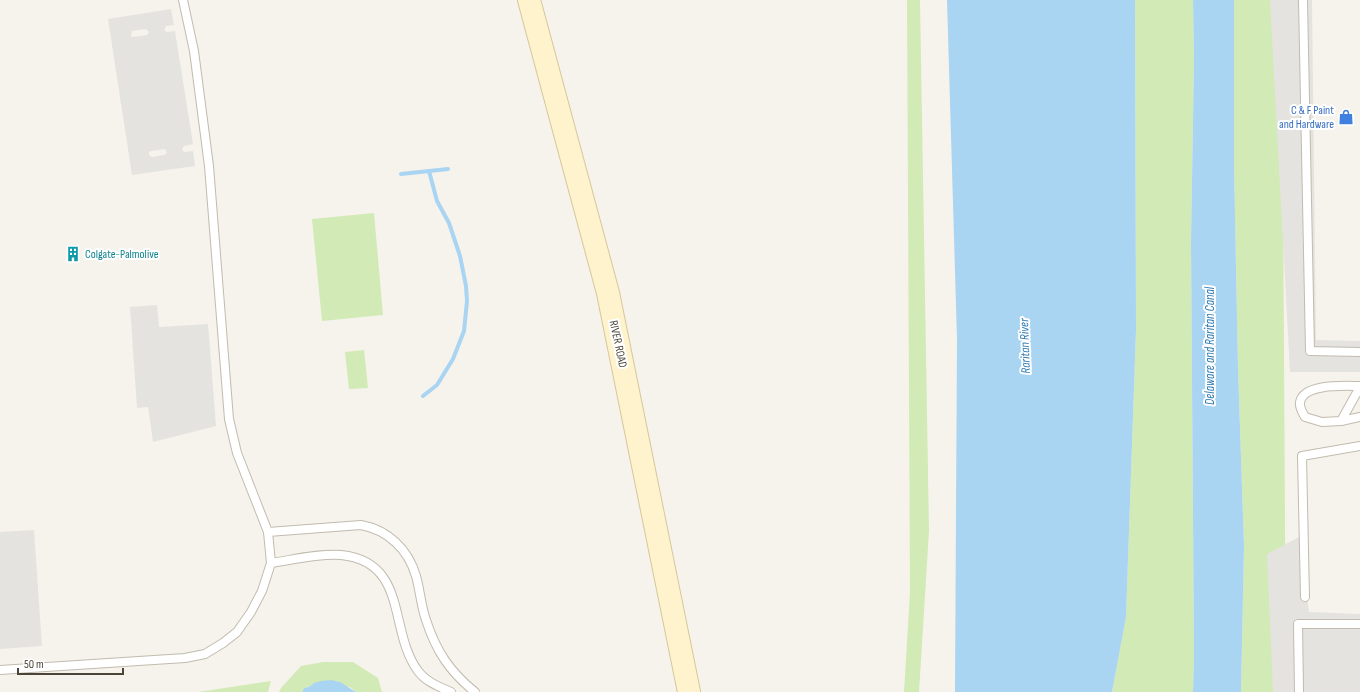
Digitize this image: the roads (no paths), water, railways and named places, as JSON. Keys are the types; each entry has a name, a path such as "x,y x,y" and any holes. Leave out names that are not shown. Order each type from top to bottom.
{"main road":[{"name":"RIVER ROAD","path":"529,0 608,293 689,692"}],"lane":[{"path":"0,670 185,658 205,654 238,632 262,591 271,563 268,532 237,453 229,419 209,166 194,51 183,0"},
{"path":"1303,0 1310,351 1360,352"},
{"path":"1341,421 1360,386 1340,386 1313,389 1305,394 1300,402 1301,409 1305,417 1322,422 1341,421 1360,417"},
{"path":"1305,597 1302,456 1360,446"},
{"path":"268,532 361,525 370,527 394,540 411,562 416,576 425,619 442,658 454,673 475,692"},
{"path":"271,563 328,555 339,555 362,560 373,566 382,574 388,584 407,651 413,664 426,679 451,692"},
{"path":"1299,692 1298,624 1360,624"}],"water":[{"name":"Raritan River","path":"947,0 1135,0 1136,330 1126,617 1112,692 955,692 957,339"},
{"name":"Delaware and Raritan Canal","path":"1193,0 1234,0 1234,165 1238,369 1244,546 1241,692 1193,692 1191,241 1194,59"},
{"path":"331,680 340,682 356,692 302,692 304,688 309,687 314,683"}],"waterway":[{"path":"401,174 448,169"},
{"path":"423,396 437,385 453,359 464,331 467,301 466,286 460,256 449,223 437,201 429,171"}],"place":[{"name":"C & F Paint and Hardware","path":"1346,117"},
{"name":"Colgate-Palmolive","path":"73,254"}]}
